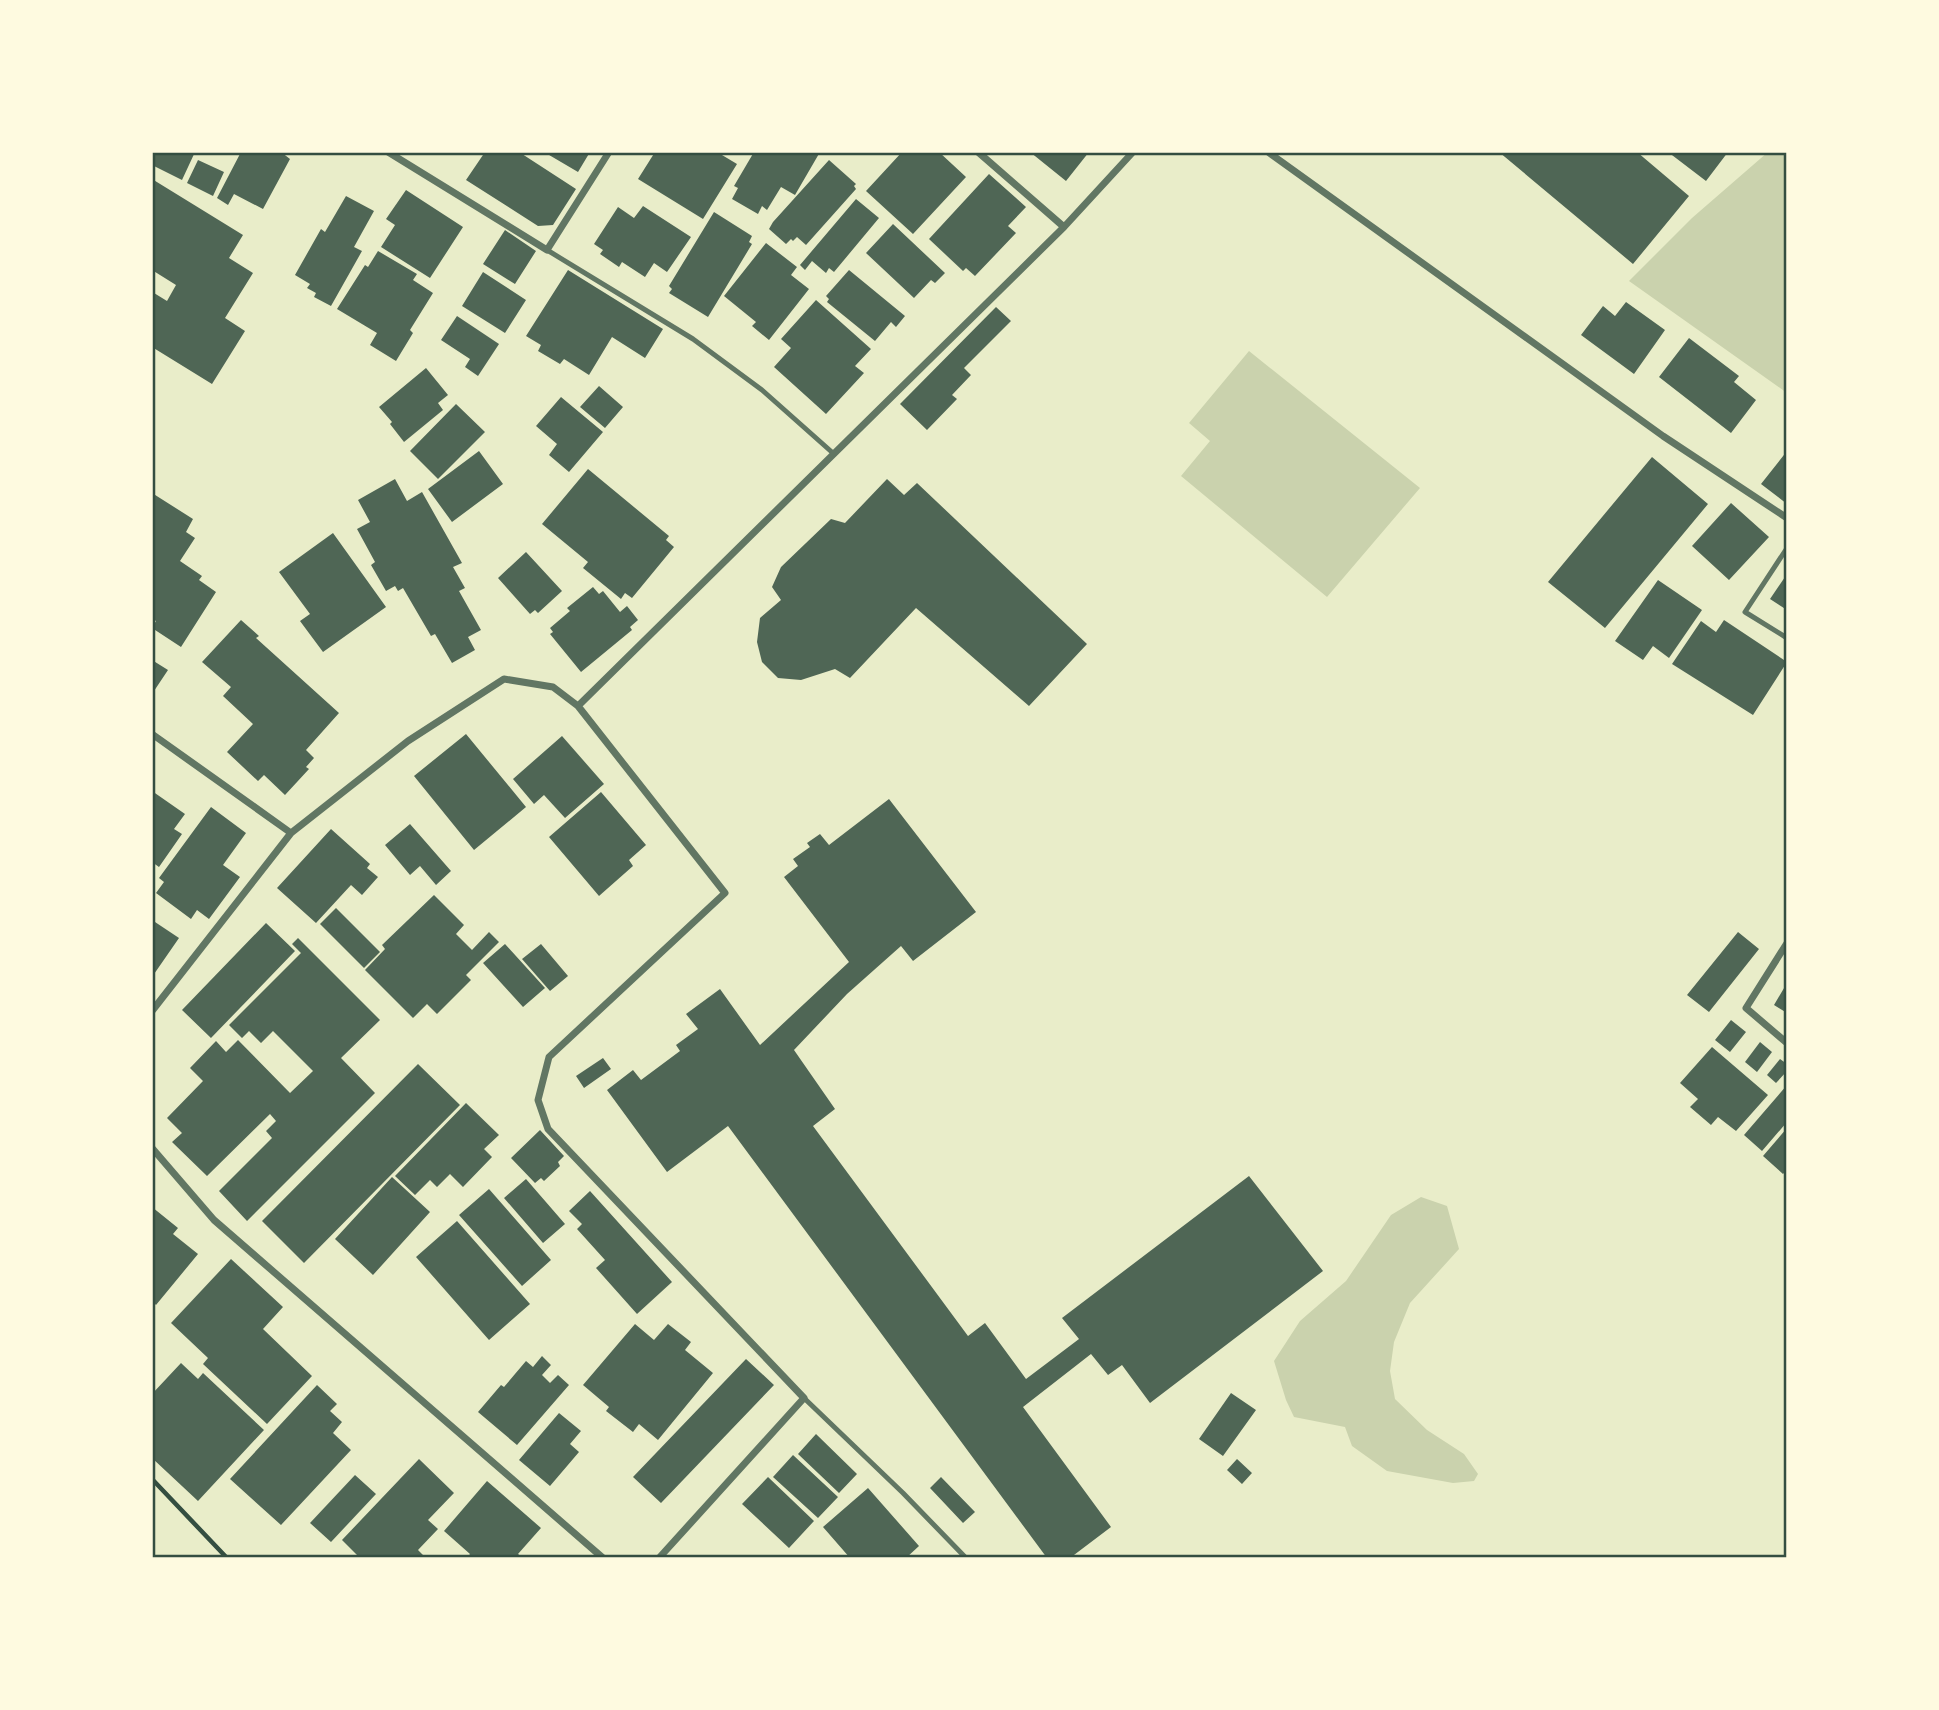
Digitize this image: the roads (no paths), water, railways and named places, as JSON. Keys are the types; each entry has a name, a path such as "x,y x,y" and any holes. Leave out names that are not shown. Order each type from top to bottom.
{"street":[{"path":"388,152 547,250 609,152"},
{"path":"978,152 1064,227"},
{"path":"578,706 1064,227 1133,152"},
{"path":"1268,152 1662,436 1787,517"},
{"path":"152,1011 291,833 408,741 504,679 553,687 578,706 725,893 549,1057 538,1100 548,1129 804,1398 659,1558"},
{"path":"152,734 291,833"},
{"path":"1787,943 1746,1008 1787,1043"},
{"path":"152,1149 214,1220 603,1558"}],"lane":[{"path":"547,250 693,339 762,390 834,454"},
{"path":"1787,548 1745,612 1787,638"},
{"path":"804,1398 966,1558"}]}
